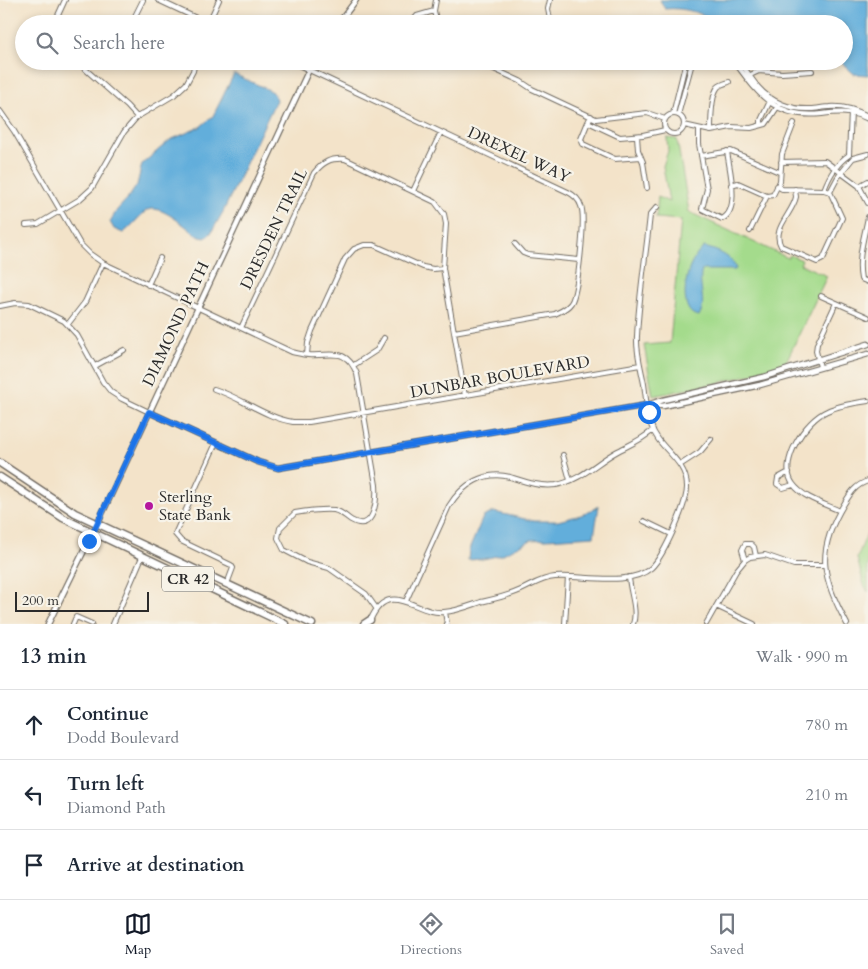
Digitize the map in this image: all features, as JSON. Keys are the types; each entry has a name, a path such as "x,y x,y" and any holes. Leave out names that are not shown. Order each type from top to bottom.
{"highway":[{"name":"CR 42","path":"0,463 75,513 312,624"},
{"name":"CR 42","path":"0,477 63,518 285,624"}],"street":[{"path":"58,15 66,0"},
{"path":"136,15 143,0"},
{"path":"158,0 189,15"},
{"path":"212,15 220,0"},
{"path":"345,15 356,0"},
{"path":"435,15 436,0"},
{"path":"549,15 548,8 550,0"},
{"path":"420,15 434,11"},
{"path":"86,70 138,118"},
{"path":"26,225 38,224 80,199 92,188 124,132 138,118 180,90 186,84 192,70"},
{"name":"DREXEL WAY","path":"309,70 575,196 581,204 584,214 579,260 575,296 570,304 555,314 454,332"},
{"name":"DIAMOND PATH","path":"48,624 93,533 309,70"},
{"path":"497,70 532,89 600,119 647,113 666,119"},
{"path":"672,114 678,115 683,120 682,131 677,134 671,134 666,130 664,124 666,119 672,114 684,70"},
{"path":"678,115 692,70"},
{"path":"741,70 758,93 770,101 797,113 811,114 851,111"},
{"path":"744,70 747,77"},
{"path":"747,77 759,71 782,73 812,71"},
{"path":"711,130 710,113 716,90 721,84 729,82"},
{"path":"761,124 770,101"},
{"path":"684,125 711,130 737,127 751,128 766,124 779,105"},
{"path":"779,105 811,109 830,107 868,117"},
{"path":"811,109 811,114"},
{"path":"830,192 851,157 851,111"},
{"path":"1,112 80,244 90,254 103,263 148,285 292,352 307,355 337,354 346,358 354,365 364,413 376,493 375,510 371,517 360,523 335,510 295,513 280,528 278,538 284,550 302,560 329,568 366,594 376,608"},
{"path":"591,116 581,142 615,159 641,157"},
{"path":"588,122 620,137 666,130"},
{"path":"731,185 738,183 767,196 773,195 780,181 784,147 794,123"},
{"path":"698,129 707,189 702,207 703,211 718,218 725,218 734,201 727,152"},
{"path":"413,191 441,132"},
{"path":"636,136 647,188"},
{"path":"701,156 727,152 735,153 771,170 780,172"},
{"path":"824,190 835,169 851,157 868,154"},
{"name":"DRESDEN TRAIL","path":"241,328 314,173 321,164 332,158 345,160 435,202 444,214 446,224 443,268 465,396"},
{"path":"781,162 825,162 859,186 868,204"},
{"path":"859,186 868,181"},
{"path":"777,186 782,189 795,189 824,190 830,192 842,218 823,259 816,262 781,246 778,241 778,234 796,197 795,189"},
{"path":"750,231 767,196"},
{"path":"367,623 376,608 393,600 406,601 431,611 445,612 513,593 545,579 629,577 644,573 652,568 659,559 686,497 687,481 680,465 653,430 640,365 637,336 650,215 656,207"},
{"path":"868,217 860,267 861,279 868,282"},
{"path":"515,244 523,254 579,260"},
{"path":"307,355 312,331 345,259 354,249 364,245 374,245 424,268 443,268"},
{"path":"148,285 160,258"},
{"path":"68,324 85,302 103,263"},
{"path":"821,296 868,317"},
{"path":"820,367 816,351 818,341 836,302"},
{"path":"0,306 14,303 29,304 59,318 68,324 78,335 111,392 216,443 263,464 278,468 370,454 647,405 764,377 868,344"},
{"path":"354,365 377,350 384,338"},
{"path":"95,366 124,350"},
{"path":"647,405 663,406 733,392 868,354"},
{"name":"DUNBAR BOULEVARD","path":"214,389 225,392 279,418 293,422 309,422 640,365"},
{"path":"840,511 809,496 793,485 789,472 790,459 795,446 809,424 818,416 828,410 868,401"},
{"path":"406,601 449,506 454,498 475,480 486,476 504,476 523,482 554,485 586,474 610,456 645,437 653,430"},
{"path":"680,465 700,452 711,439"},
{"path":"216,443 175,534 180,541 231,565 233,568 227,584"},
{"path":"563,455 570,480"},
{"path":"789,472 778,478 777,484 783,488 793,485"},
{"path":"847,624 828,585 824,565 826,543 840,511 852,491 860,483 868,481"},
{"path":"644,521 671,534"},
{"path":"745,560 742,550 745,544 751,544 756,556"},
{"path":"706,624 733,575 745,560 756,556 773,557 794,566 824,565"},
{"path":"113,624 142,557"},
{"path":"565,624 568,577"},
{"path":"629,577 631,596 635,609 633,624"},
{"path":"716,606 754,624"},
{"path":"445,612 447,624"},
{"path":"73,624 76,617 92,624"}],"green space":[{"path":"667,138 677,139 689,212 788,258 790,255 802,260 800,264 827,276 784,366 718,383 653,396 644,345 670,343 681,220 656,218 658,197 669,202 663,166 668,151"},
{"path":"868,531 868,592 864,585 857,558"}],"water":[{"path":"660,0 868,0 868,75 854,74 850,70 853,70 853,15 703,15 680,9 665,9"},
{"path":"234,74 269,90 274,94 276,100 223,212 211,233 205,238 200,237 173,217 152,209 146,211 123,233 114,229 110,222 137,185 142,164 170,140 200,127 213,116"},
{"path":"704,247 728,257 736,269 702,270 703,305 699,316 693,314 688,309 685,287 691,264"},
{"path":"599,506 594,536 531,540 501,555 468,560 469,550 483,517 494,512 534,521 558,521 581,515"}],"place":[{"name":"Sterling State Bank","path":"149,506"}],"route":[{"path":"89,541 149,412 258,462 278,468 370,454 647,405 649,412"}]}
